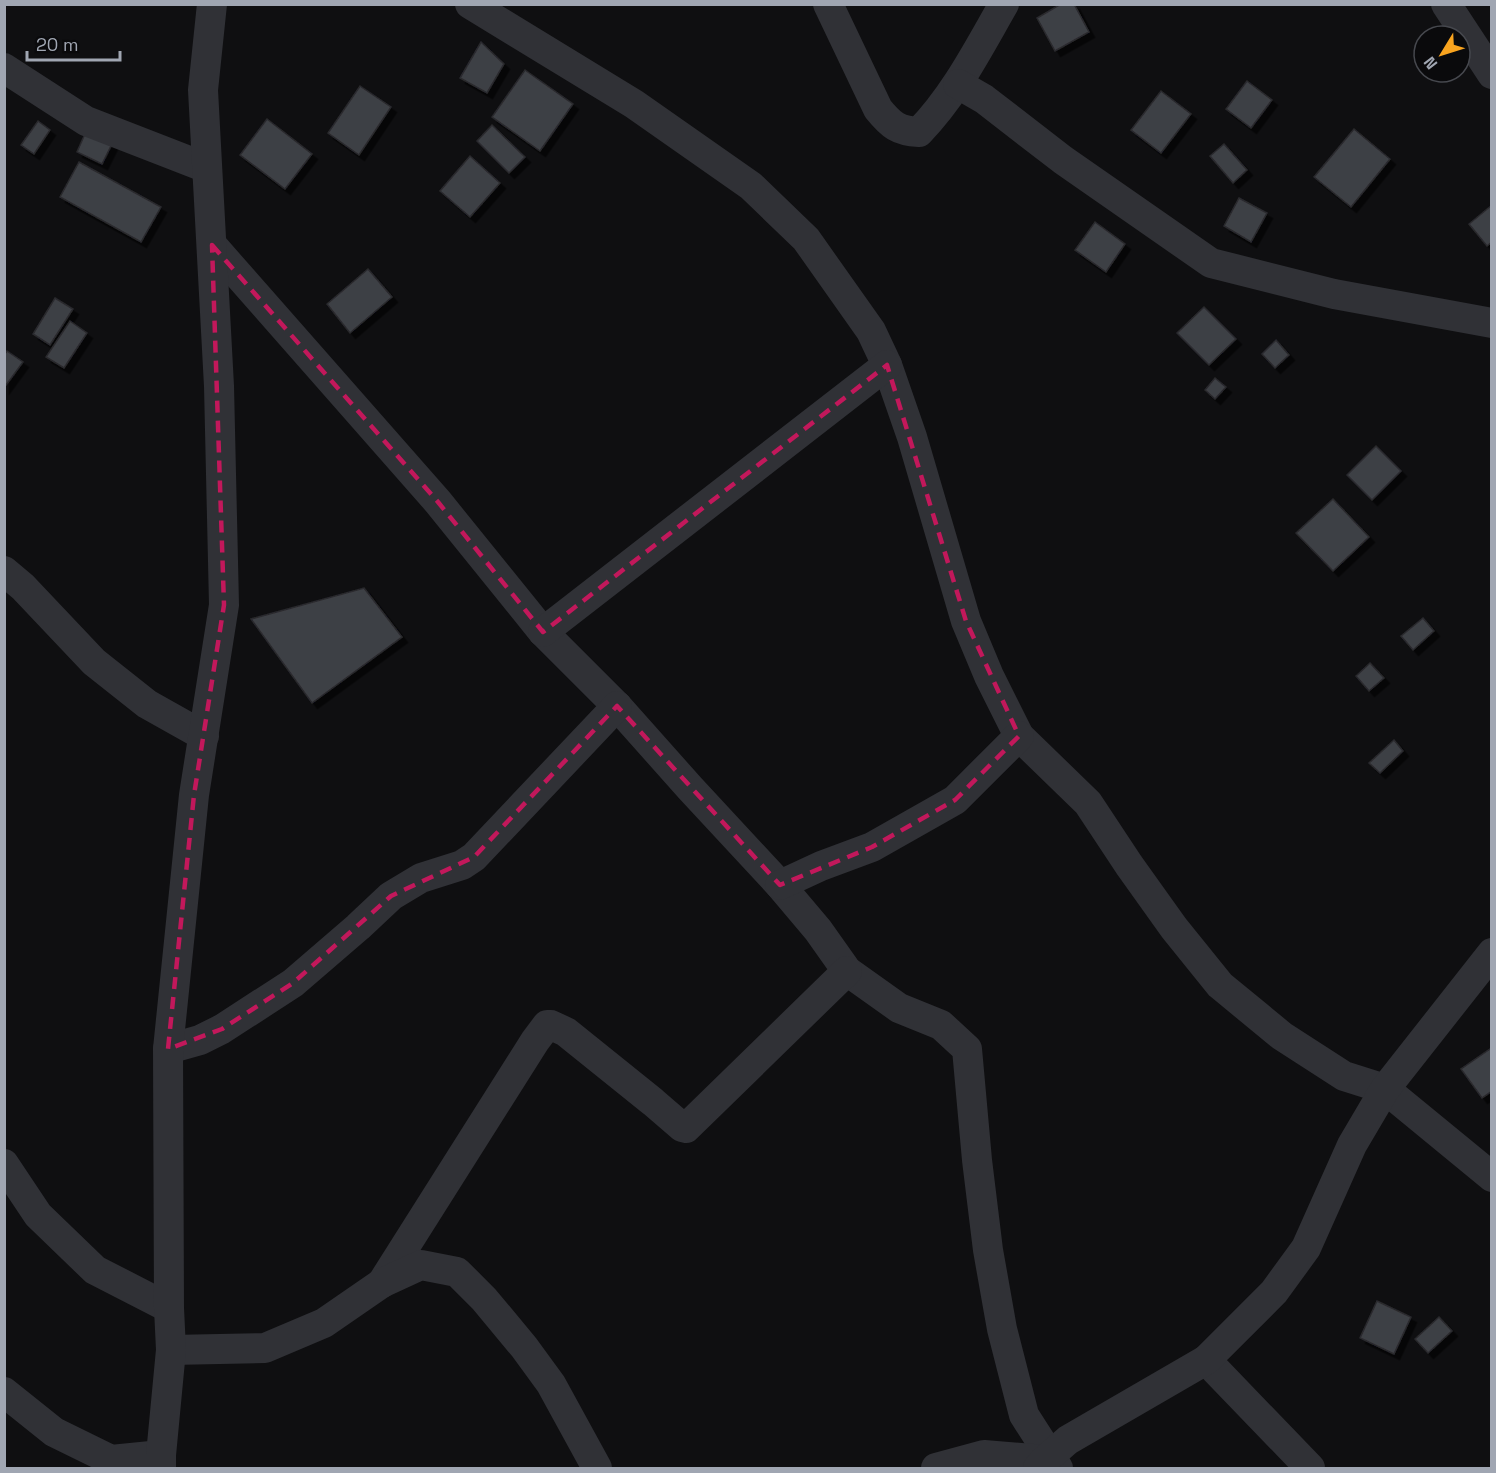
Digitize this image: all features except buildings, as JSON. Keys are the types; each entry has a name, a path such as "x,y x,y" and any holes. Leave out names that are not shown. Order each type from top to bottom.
{"street":[{"path":"4,1392 54,1432 111,1460 161,1462 171,1350 168,1048 194,795 224,605 219,386 203,90 212,4"},
{"path":"470,4 633,104 750,186 806,239 871,331 887,365 912,437 966,621 989,676 1019,736 1088,803 1173,928 1220,985 1282,1036 1344,1076 1385,1089 1491,1177"},
{"path":"828,4 878,109 890,123 905,131 919,132 958,84 1004,4"},
{"path":"1446,4 1491,74"},
{"path":"4,68 86,121 207,168"},
{"path":"958,84 984,99 1063,160 1211,263 1334,294 1491,323"},
{"path":"212,245 438,502 543,632 617,706 780,885 818,930 847,971 899,1008 941,1025 967,1049 988,1250 1002,1329 1024,1415 1047,1463"},
{"path":"543,632 887,365"},
{"path":"4,572 23,587 94,662 147,704 204,736"},
{"path":"168,1048 200,1040 222,1029 293,982 391,896 422,878 462,865 474,857 617,706"},
{"path":"780,885 821,866 872,847 955,800 1019,736"},
{"path":"1047,1463 1068,1440 1206,1360 1274,1292 1306,1248 1352,1145 1385,1089 1491,953"},
{"path":"381,1283 547,1025 566,1032 686,1128 847,971"},
{"path":"4,1164 38,1215 95,1270 169,1308"},
{"path":"171,1350 266,1348 324,1323 381,1283 421,1264 457,1272 484,1299 524,1347 550,1384 597,1468"},
{"path":"1206,1360 1310,1468"},
{"path":"936,1468 984,1455 1047,1463"}],"highlighted area":[{"path":"212,245 438,502 543,632 887,365 966,621 1019,736 955,800 872,847 780,885 617,706 474,857 391,896 293,983 222,1029 168,1049 194,795 224,605"}]}
